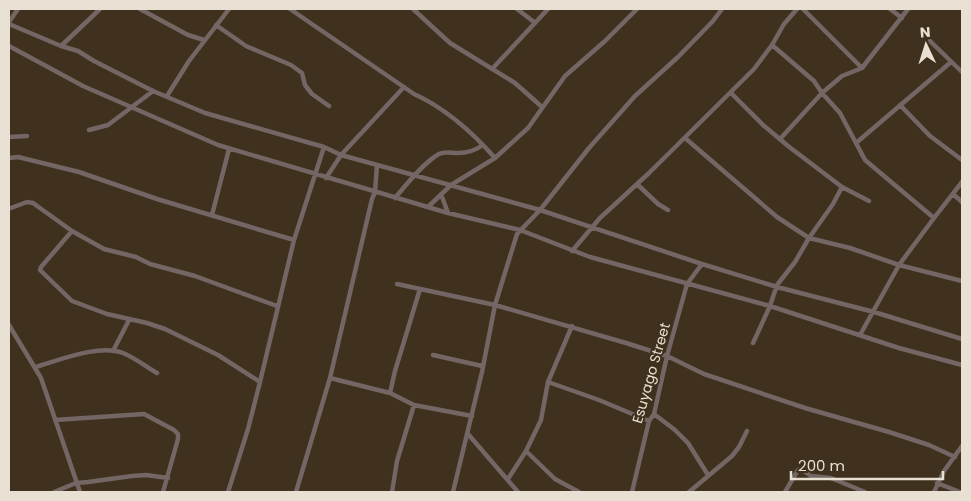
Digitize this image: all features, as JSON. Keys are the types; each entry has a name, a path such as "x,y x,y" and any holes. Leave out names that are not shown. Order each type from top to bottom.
{"street":[{"path":"18,9 9,23 60,46 78,51 94,62 152,91 215,116 324,147 341,155 540,210 702,264 777,287 874,312 962,340"},
{"path":"60,46 100,9"},
{"path":"140,9 188,35 204,40"},
{"path":"167,96 204,40 229,9"},
{"path":"290,9 457,122 495,158"},
{"path":"414,9 450,43 515,84 542,108"},
{"path":"516,9 534,22"},
{"path":"492,69 548,9"},
{"path":"429,206 451,186 495,158 528,128 565,76 605,41 637,9"},
{"path":"452,492 468,434 503,274 520,230 540,210 583,155 635,96 678,57 722,9"},
{"path":"572,251 592,227 685,138 760,62 784,24 797,9"},
{"path":"803,9 862,68"},
{"path":"890,9 902,18"},
{"path":"780,139 822,93 842,76 862,68 908,9"},
{"path":"216,26 246,46 291,65 302,73 305,85 312,94 329,106"},
{"path":"930,41 962,72"},
{"path":"772,45 814,81 840,113 860,153 871,167 934,218"},
{"path":"9,46 83,86 229,149 448,213 520,230 572,251 770,306 899,348 962,365"},
{"path":"856,142 951,62"},
{"path":"326,178 341,155 404,87"},
{"path":"89,130 108,125 152,91"},
{"path":"730,92 780,139 842,187 869,201"},
{"path":"900,105 930,136 962,160"},
{"path":"9,137 28,136"},
{"path":"685,138 777,217 808,238 850,248 899,265 962,281"},
{"path":"395,198 414,174 439,154 468,152 476,150 483,145"},
{"path":"228,492 248,429 294,240 324,147"},
{"path":"212,215 229,149"},
{"path":"9,158 18,157 79,172 157,199 294,240"},
{"path":"296,492 330,378 356,261 372,199 376,192 377,165"},
{"path":"860,335 899,265 962,182"},
{"path":"637,184 658,204 668,210"},
{"path":"753,343 777,287 795,262 808,238 833,204 842,187"},
{"path":"441,194 448,213"},
{"path":"953,194 962,202"},
{"path":"11,208 27,202 34,202 72,231 104,249 136,257 155,266 195,276 277,306"},
{"path":"928,213 938,213"},
{"path":"72,231 40,270 72,301 85,307 164,329 218,355 260,382"},
{"name":"Esuyago Street","path":"632,492 649,421 654,414 667,356 687,284 702,264"},
{"path":"397,284 495,305 572,326 667,356 704,374 805,408 889,432 955,457"},
{"path":"390,393 420,289"},
{"path":"113,351 129,320"},
{"path":"9,325 36,367 80,492"},
{"path":"508,479 526,452 541,420 548,382 572,326"},
{"path":"36,367 85,352 113,351 124,353 158,373"},
{"path":"433,355 482,366"},
{"path":"330,378 390,393 414,405 472,416"},
{"path":"548,382 599,400 649,421"},
{"path":"392,492 397,461 414,405"},
{"path":"654,414 688,442 708,476"},
{"path":"56,420 146,415 174,430 178,434 178,440 163,492"},
{"path":"689,492 732,456 747,431"},
{"path":"468,434 518,492"},
{"path":"934,492 944,470 962,446"},
{"path":"526,452 555,479 579,492"},
{"path":"785,492 801,468 811,476 831,478 865,492"},
{"path":"54,492 76,483 146,475 168,478"},
{"path":"937,483 960,492"},
{"path":"697,486 700,492"}]}
